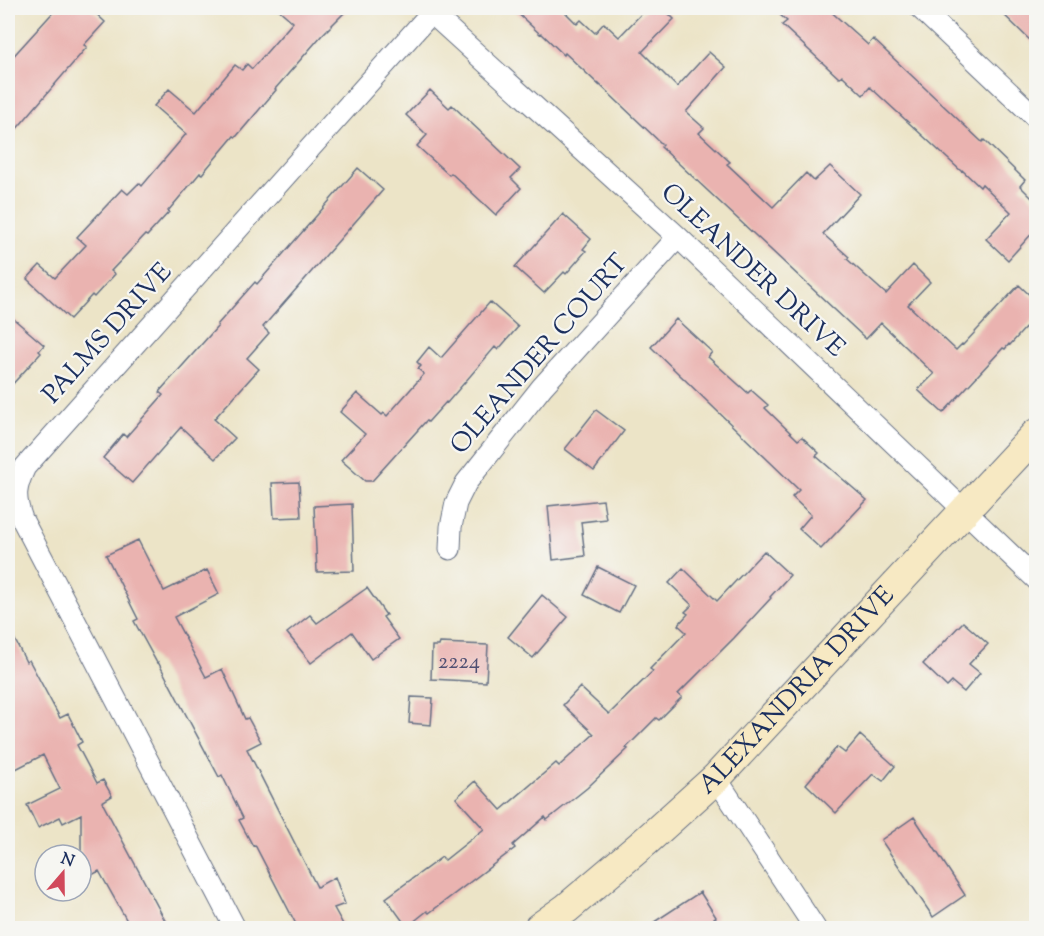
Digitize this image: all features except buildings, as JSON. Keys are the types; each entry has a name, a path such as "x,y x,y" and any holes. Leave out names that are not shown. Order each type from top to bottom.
{"street":[{"path":"920,8 1036,118"},
{"name":"OLEANDER DRIVE","path":"428,10 678,237 1036,579"},
{"name":"PALMS DRIVE","path":"235,928 22,519 16,503 18,481 25,467 428,10"},
{"name":"OLEANDER COURT","path":"450,549 451,527 456,503 466,483 542,387 678,237"},
{"name":"ALEXANDRIA DRIVE","path":"539,928 567,908 645,842 716,778 1036,434"},
{"path":"716,778 815,928"}]}
